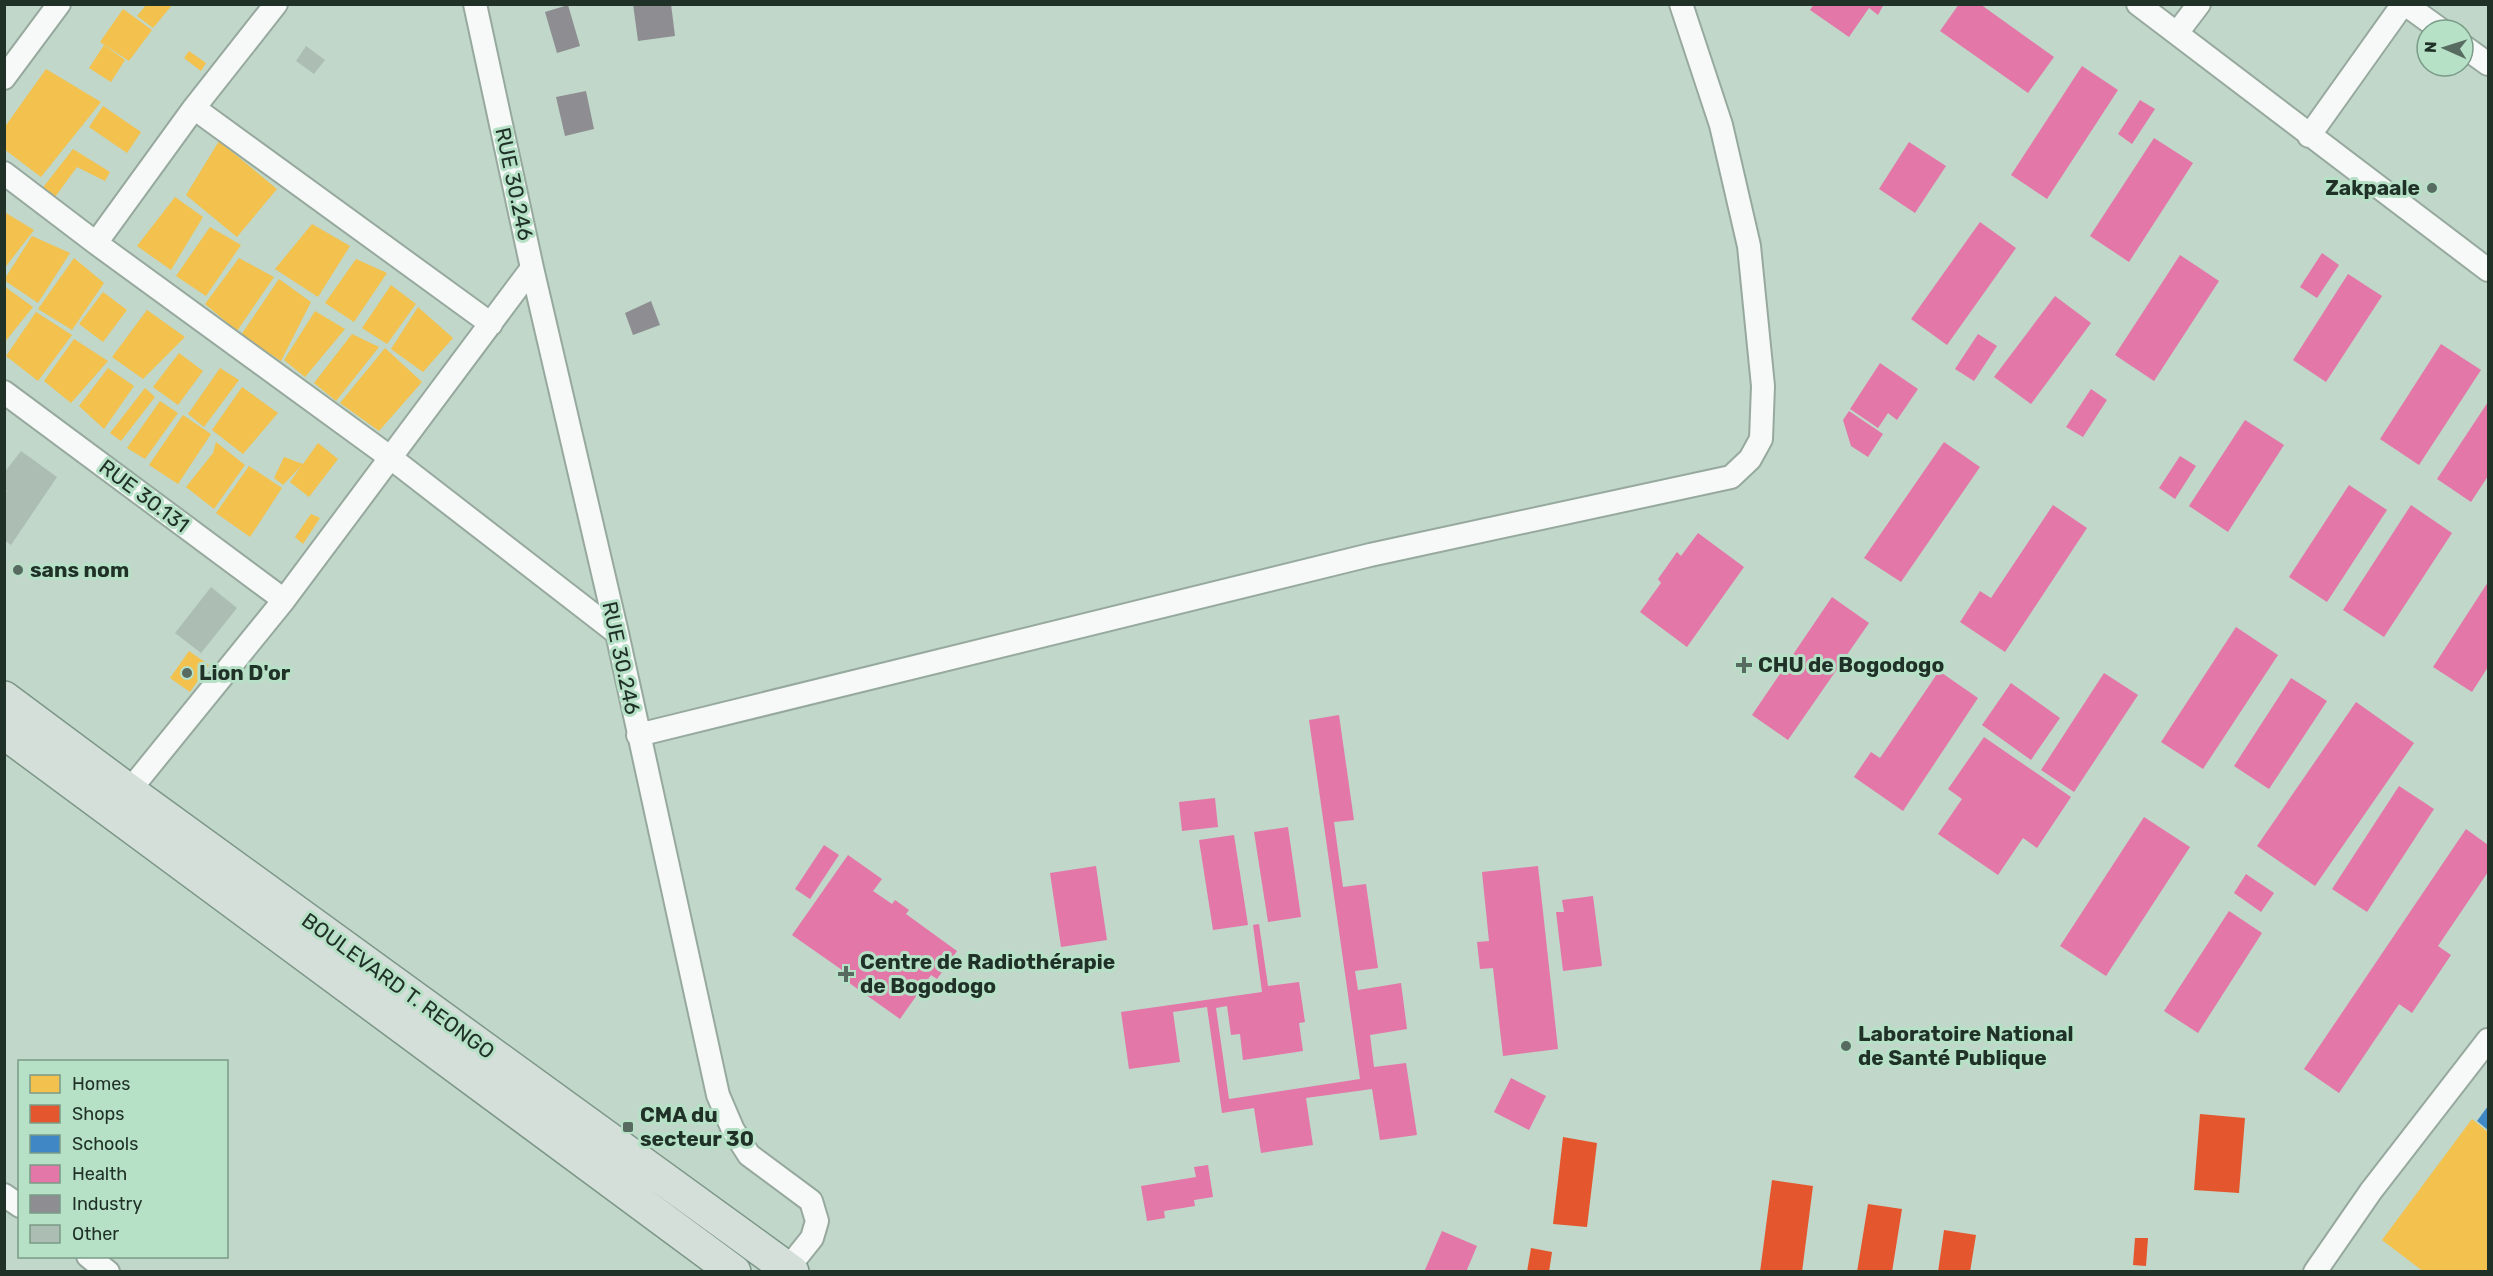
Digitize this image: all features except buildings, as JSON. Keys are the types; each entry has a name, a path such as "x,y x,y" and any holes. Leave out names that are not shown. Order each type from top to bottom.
{"main road":[{"name":"BOULEVARD T. REONGO","path":"4,698 790,1270"},
{"name":"BOULEVARD T. REONGO","path":"4,732 734,1272"}],"street":[{"path":"96,243 194,108 276,4"},
{"name":"RUE 30.246","path":"475,4 532,268 617,633 717,1095 733,1130 749,1155 811,1201 817,1221 812,1238 790,1270"},
{"path":"638,735 1370,555 1731,477 1750,459 1761,439 1763,386 1749,246 1721,125 1681,4"},
{"path":"2138,4 2488,270"},
{"path":"2177,33 2199,4"},
{"path":"2309,136 2404,4 2424,18"},
{"path":"4,78 57,5"},
{"path":"2475,55 2488,64"},
{"path":"194,108 491,324"},
{"path":"4,173 96,243 392,458 617,633"},
{"path":"129,791 284,600 532,268"},
{"name":"RUE 30.131","path":"4,392 284,600"},
{"path":"2315,1272 2371,1191 2488,1040"},
{"path":"4,1195 18,1205"},
{"path":"89,1258 108,1272"}],"place":[{"name":"Zakpaale","path":"2432,188"},
{"name":"sans nom","path":"18,570"},
{"name":"CHU de Bogodogo","path":"1744,665"},
{"name":"Lion D'or","path":"187,673"},
{"name":"Centre de Radiothérapie de Bogodogo","path":"846,974"},
{"name":"Laboratoire National de Santé Publique","path":"1846,1046"},
{"name":"CMA du secteur 30","path":"628,1127"}]}
